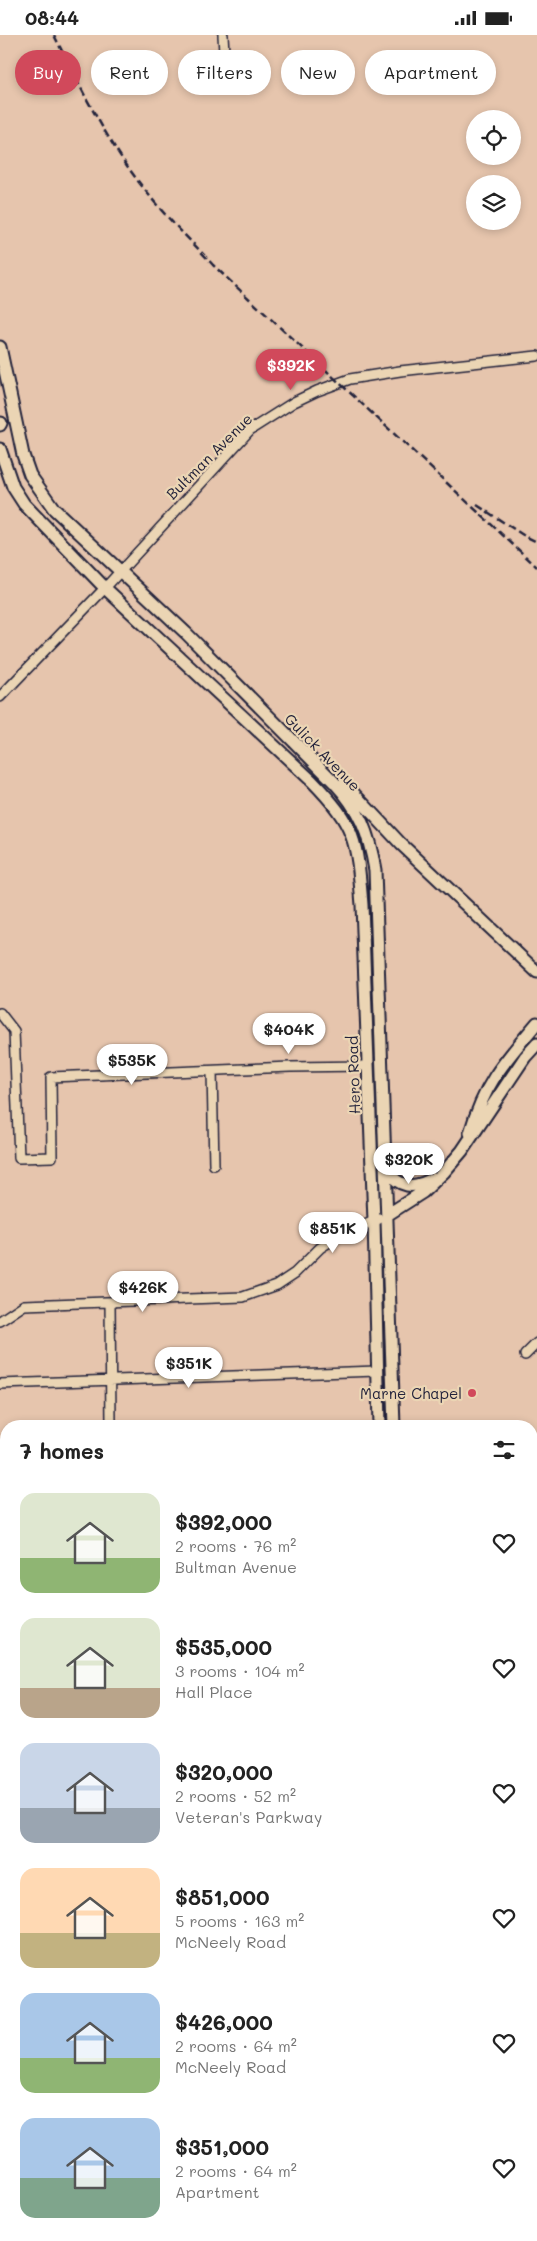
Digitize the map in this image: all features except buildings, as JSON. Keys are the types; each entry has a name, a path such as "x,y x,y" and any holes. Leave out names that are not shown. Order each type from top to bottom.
{"main road":[{"name":"Gulick Avenue","path":"0,347 23,455 30,475 54,509 186,633 348,798 362,820 371,845 375,870 394,1420"},
{"name":"Hero Road","path":"0,449 13,487 24,504 105,588 328,797 353,835 359,863 374,1221 379,1420"},
{"path":"283,731 304,746 351,790 401,844 537,972"},
{"path":"467,1141 477,1109 488,1085 500,1067 537,1023"},
{"path":"387,1215 424,1192 444,1172 525,1057 537,1044"},
{"path":"386,1169 397,1183 409,1186 426,1182 444,1172"}],"street":[{"path":"223,35 224,50"},
{"name":"Bultman Avenue","path":"0,697 105,588 250,429 294,402 338,382 377,374 537,356"},
{"path":"0,1013 14,1031 19,1158 52,1157 51,1077 290,1067 367,1066"},
{"path":"212,1071 214,1165"},
{"path":"0,1321 24,1305 230,1298 261,1292 295,1273 320,1248 337,1237 387,1215"},
{"path":"110,1302 110,1420"},
{"path":"525,1355 537,1343"},
{"path":"0,1384 377,1371"}],"railway":[{"path":"54,35 109,138 121,157 164,213 213,265 537,567"},
{"path":"477,505 537,542"}],"place":[{"name":"Marne Chapel","path":"472,1393"}]}
